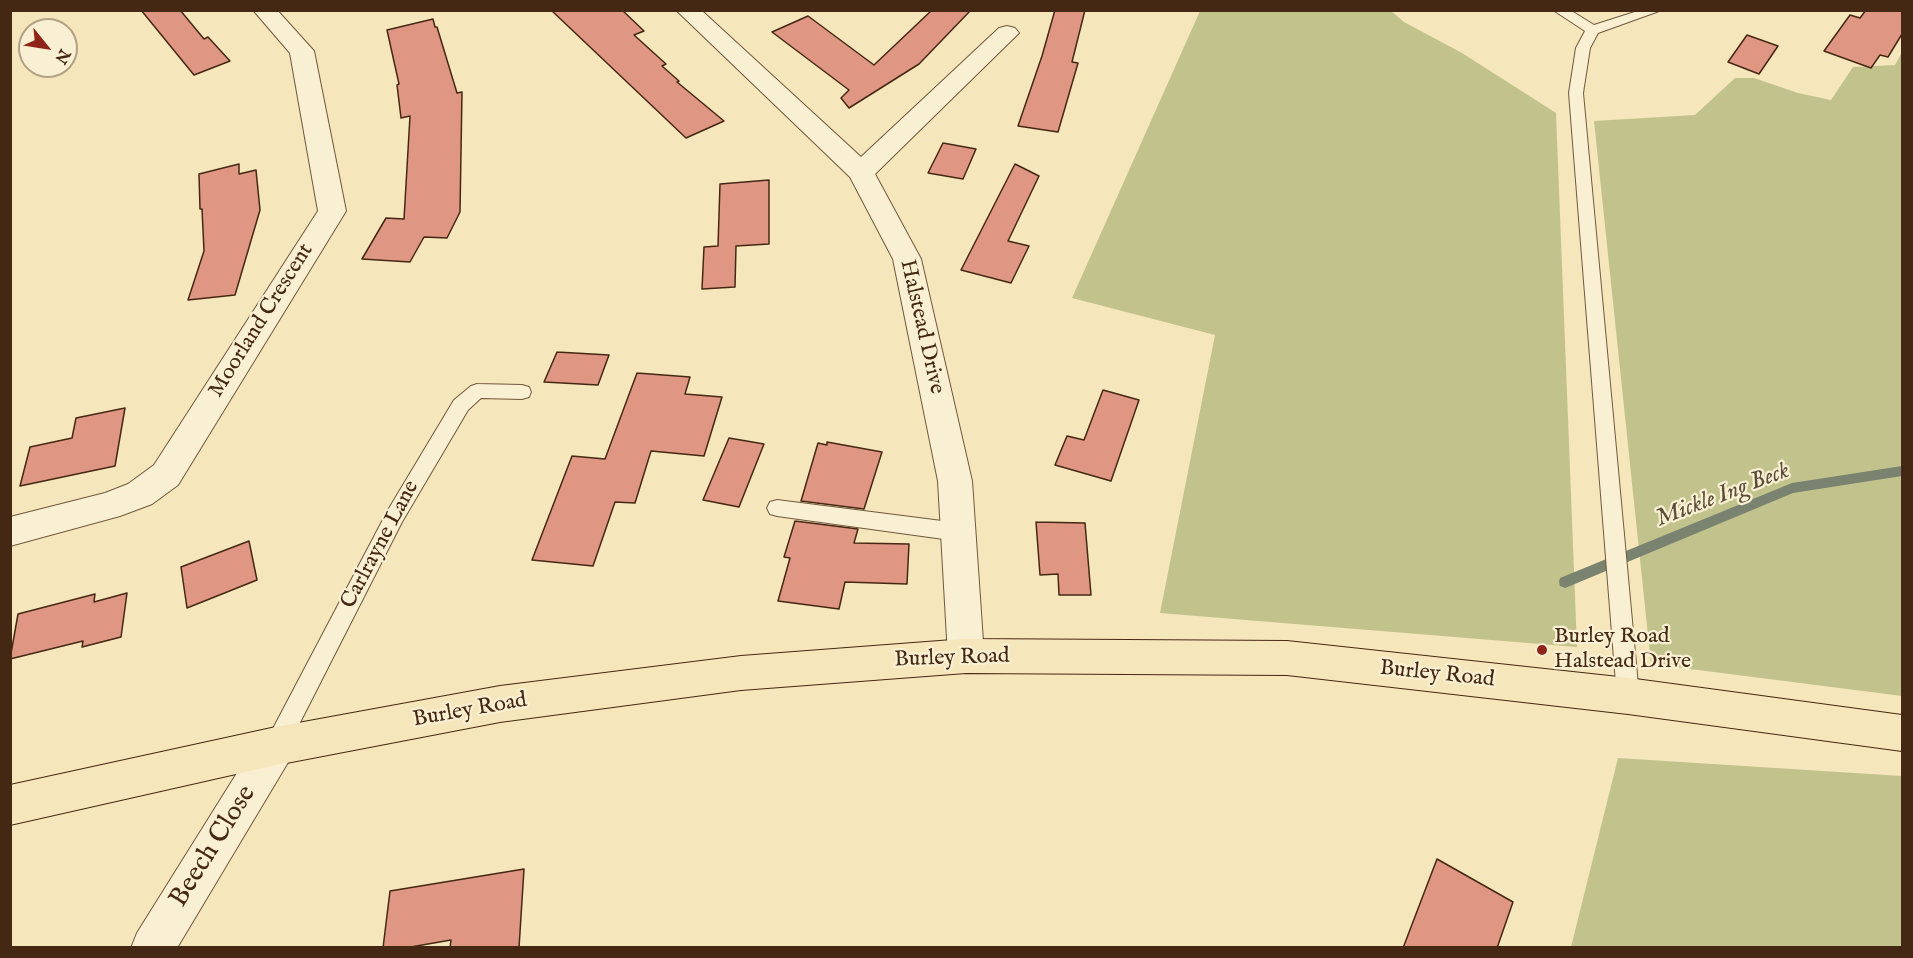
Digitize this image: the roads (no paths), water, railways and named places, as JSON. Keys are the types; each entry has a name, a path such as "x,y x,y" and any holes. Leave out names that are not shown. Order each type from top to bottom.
{"main road":[{"name":"Burley Road","path":"10,805 276,747 500,704 741,673 966,656 1287,658 1628,696 1902,734"}],"street":[{"name":"Moorland Crescent","path":"10,532 108,506 140,494 166,475 332,212 302,51 264,10"},
{"name":"Halstead Drive","path":"687,10 810,122 861,172 908,259 955,482 966,656"},
{"path":"861,172 1007,33"},
{"name":"Beech Close","path":"152,948 276,747"}],"lane":[{"path":"1559,10 1593,30"},
{"path":"1628,696 1575,93 1583,48 1593,30 1656,10"},
{"name":"Carlrayne Lane","path":"276,747 395,516 461,405 477,391 522,392"},
{"path":"777,508 958,532"}],"waterway":[{"name":"Mickle Ing Beck","path":"1565,582 1792,488 1902,471"}],"place":[{"name":"Burley Road Halstead Drive","path":"1542,650"}]}
